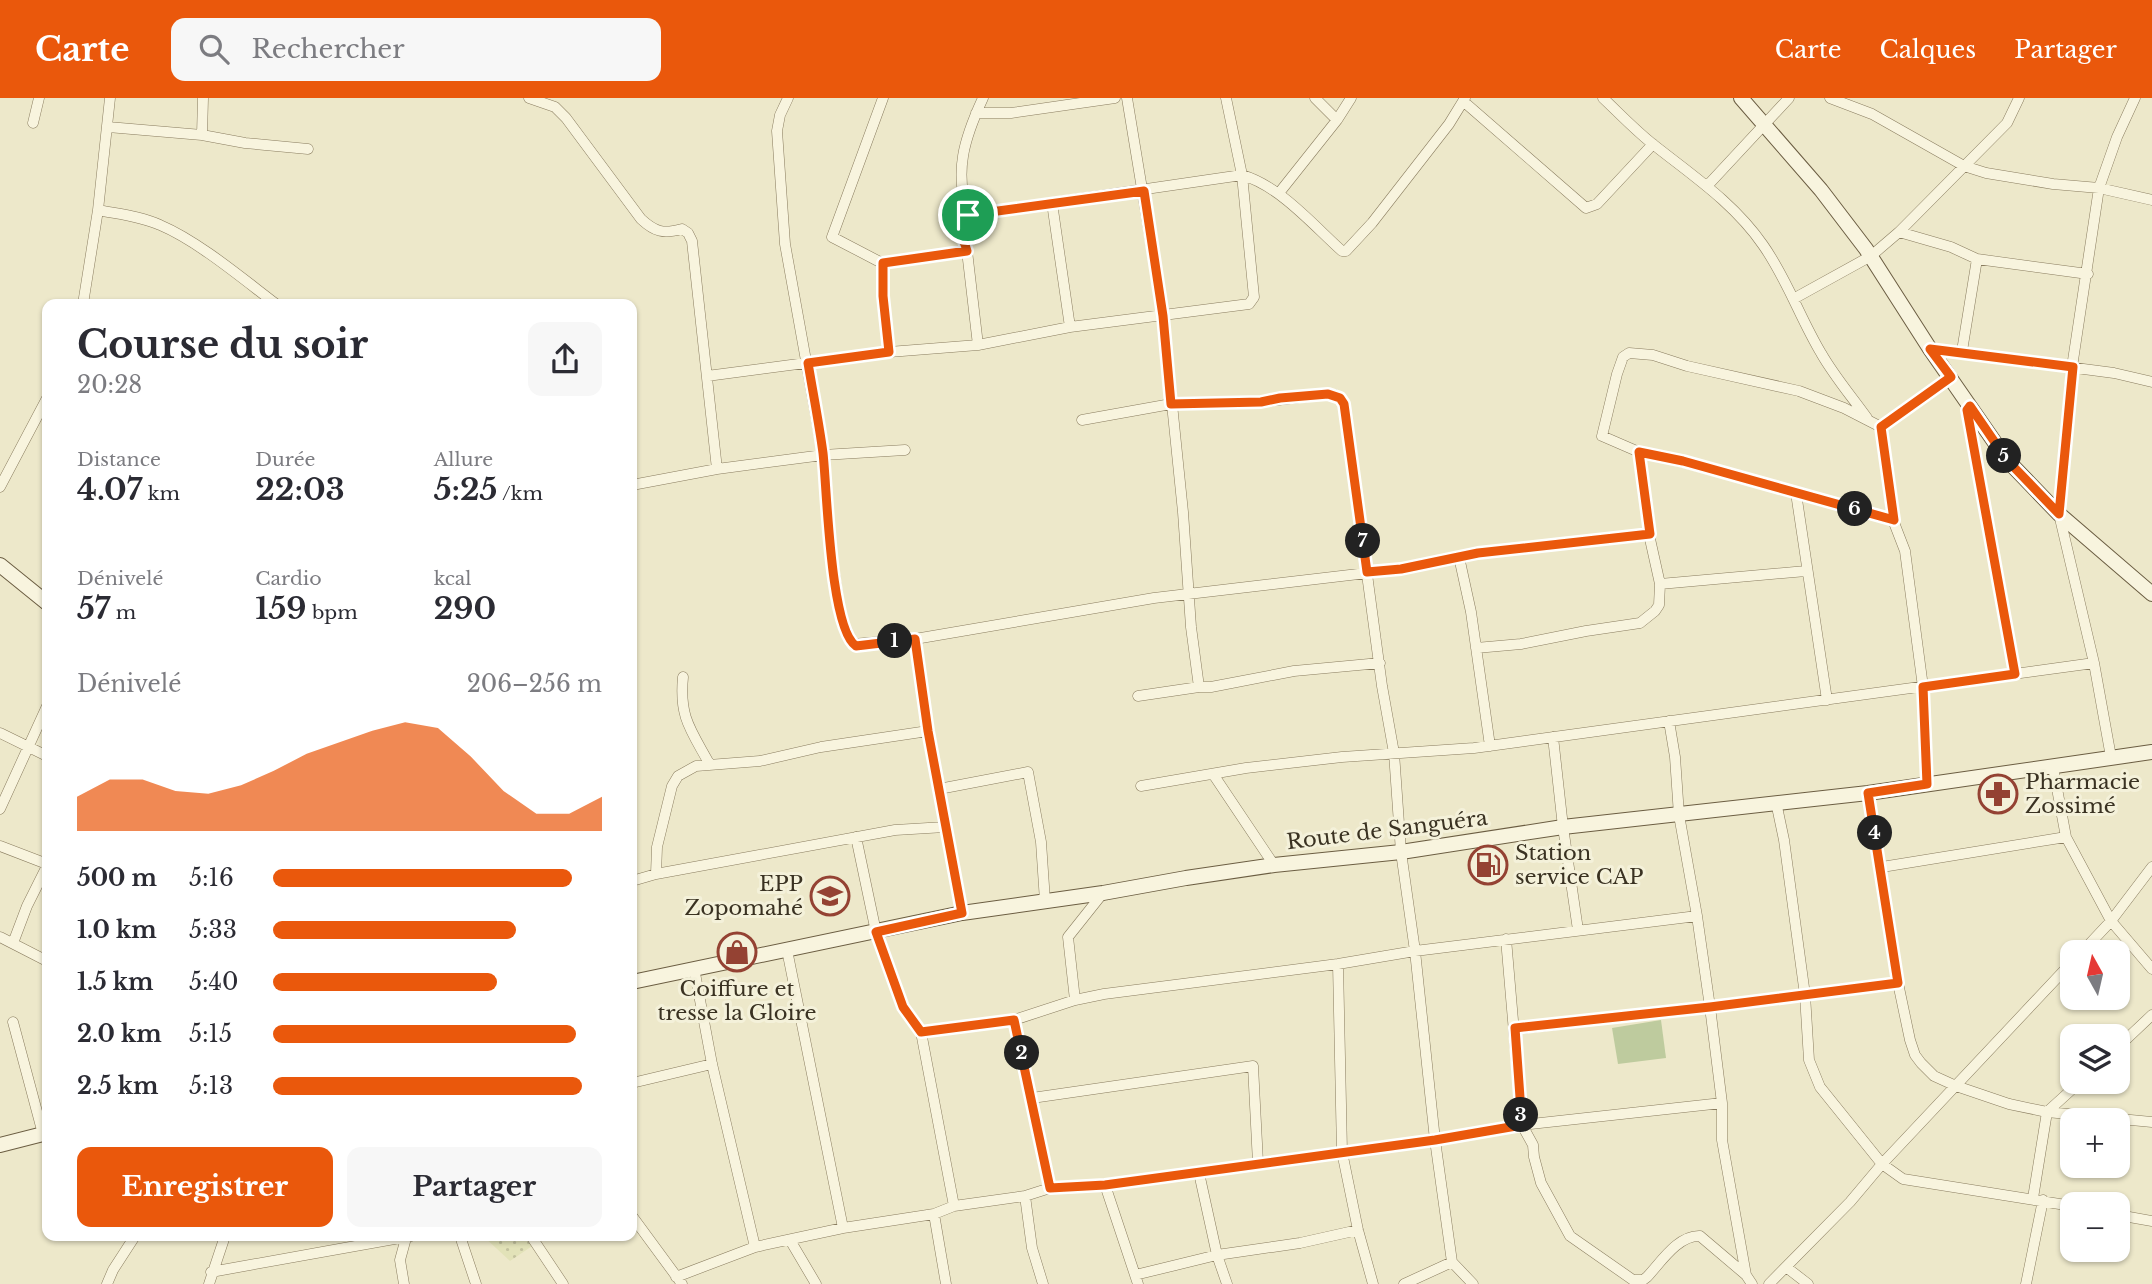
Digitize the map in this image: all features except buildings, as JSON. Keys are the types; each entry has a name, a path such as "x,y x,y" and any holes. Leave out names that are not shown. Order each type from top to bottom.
{"street":[{"path":"33,122 40,98"},
{"path":"84,299 98,210 110,98"},
{"path":"202,135 203,98"},
{"path":"529,98 555,107 566,118 641,219 651,228 662,233 682,229 688,233 692,242 717,469"},
{"path":"788,98 780,115 777,131 785,244 823,455 829,537 840,613 849,639 856,646 915,639 1154,598 1401,569 1459,557 1650,534"},
{"path":"883,98 832,237 883,263 967,251"},
{"path":"978,345 967,251 961,232 968,215 961,192 961,161 983,98"},
{"path":"976,113 1012,113 1115,98"},
{"path":"1127,98 1163,316 1199,687"},
{"path":"707,376 889,352 978,345 1070,327 1245,306 1252,302 1254,297 1242,175 1226,98"},
{"path":"1315,98 1337,120"},
{"path":"1279,193 1337,120 1351,98"},
{"path":"1603,98 1653,144 1708,185 1763,245 1795,298 1802,318 1823,357 1868,419"},
{"path":"1741,98 1821,190 1871,256 1930,349 2007,460 2059,514 2152,594"},
{"path":"1708,185 1789,98"},
{"path":"1830,98 1885,120 1964,166 2006,178 2099,188 2152,200"},
{"path":"1795,298 1871,256 1899,232 2007,122 2019,98"},
{"path":"2111,757 2094,663 2059,514 2073,367 2099,188 2117,136 2135,98"},
{"path":"968,215 1242,175 1279,193 1342,251 1346,251 1449,124 1464,99 1586,208 1597,204 1653,144"},
{"path":"107,127 202,135 245,143 308,149"},
{"path":"1052,202 1070,327"},
{"path":"98,210 146,219 163,226 269,299"},
{"path":"1899,232 1951,247 1977,259 2088,274"},
{"path":"1962,351 1977,259"},
{"path":"883,263 883,296 889,352"},
{"path":"1930,349 2073,367 2152,382"},
{"path":"1881,427 1799,391 1687,366 1653,355 1629,353 1623,357 1617,374 1602,436 1639,452 1683,461 1894,520"},
{"path":"1881,427 1951,377"},
{"path":"1082,420 1171,404 1261,402 1328,394 1340,398 1344,404 1394,753 1401,852 1452,1262 1473,1284"},
{"path":"1970,406 1967,410 2015,674"},
{"path":"0,486 42,407"},
{"path":"1881,427 1894,520 1905,551 1923,687 1927,784"},
{"path":"637,484 717,469 823,455 905,450"},
{"path":"1476,648 1521,644 1640,623 1659,605 1660,584 1639,452"},
{"path":"1796,494 1827,700"},
{"path":"1459,557 1490,746"},
{"path":"0,566 42,599"},
{"path":"1660,584 1806,571"},
{"path":"915,639 928,731 962,913"},
{"path":"1138,696 1211,687 1294,671 1380,663"},
{"path":"1142,786 1197,774 1246,768 1490,746 2094,663"},
{"path":"683,677 681,701 687,724 710,765"},
{"path":"0,809 42,717"},
{"path":"1669,721 1675,757 1679,815 1710,1007 1722,1103 1722,1140 1749,1280"},
{"path":"656,874 657,847 672,786 678,776 696,766 760,761 831,746 928,731"},
{"path":"0,733 42,753"},
{"path":"1553,737 1578,930"},
{"name":"Route de Sanguéra","path":"637,981 962,913 1274,865 1401,852 1563,827 1868,793 2152,752"},
{"path":"2053,767 2066,837 2110,920 2152,969"},
{"path":"939,789 1028,772 1041,842 1045,901"},
{"path":"1213,774 1274,865"},
{"path":"1868,793 1882,867 1898,983 1915,1055 1934,1076 2009,1104 2047,1112 2152,1122"},
{"path":"1776,802 1784,840 1805,995 1810,1060 1820,1087 1882,1164 1909,1181 1938,1183 2060,1204"},
{"path":"637,880 895,830 945,827"},
{"path":"1882,867 2066,837"},
{"path":"856,838 876,932 903,1007 921,1032 954,1206"},
{"path":"0,846 42,863"},
{"path":"2092,940 2152,867"},
{"path":"13,943 26,906 42,875"},
{"path":"1075,1000 1068,937 1103,893"},
{"path":"921,1032 1014,1020 1075,1000 1104,994 1506,939 1697,916"},
{"path":"0,937 42,958"},
{"path":"1506,939 1522,1125 1533,1145 1541,1183 1570,1236 1637,1282 1647,1277 1685,1238 1700,1236 1749,1280"},
{"path":"787,950 843,1228"},
{"path":"1338,964 1342,1152 1358,1230 1373,1284"},
{"path":"694,968 712,1064 755,1248"},
{"path":"637,975 647,978"},
{"path":"1769,1284 1850,1202 1882,1164 2060,975"},
{"path":"1515,1028 1898,983"},
{"path":"2130,1036 2152,1015"},
{"path":"1014,1020 1050,1188"},
{"path":"13,1022 42,1124"},
{"path":"637,1082 712,1064"},
{"path":"1032,1098 1253,1066 1258,1163"},
{"path":"2026,1284 2047,1112 2067,1094"},
{"path":"637,1223 679,1280 755,1248 843,1228 934,1213 954,1206 1025,1196 1050,1188 1105,1185 1435,1140 1522,1125 1722,1103"},
{"path":"0,1145 42,1135"},
{"path":"1199,1173 1217,1255 1227,1284"},
{"path":"1105,1185 1136,1280 1217,1255 1358,1230"},
{"path":"1025,1196 1032,1248 1042,1284"},
{"path":"934,1213 946,1284"},
{"path":"2130,1217 2152,1222"},
{"path":"790,1240 816,1284"},
{"path":"107,1284 132,1241"},
{"path":"209,1284 223,1241"},
{"path":"211,1272 386,1241"},
{"path":"404,1284 400,1260 407,1241"},
{"path":"462,1241 475,1284"},
{"path":"534,1241 564,1284"},
{"path":"1404,1284 1452,1262"},
{"path":"1786,1267 1808,1284"}],"green space":[{"path":"1661,1020 1666,1058 1618,1064 1612,1028"},
{"path":"488,1241 540,1241 510,1261"}],"place":[{"name":"Pharmacie Zossimé","path":"1998,794"},
{"name":"Station service CAP","path":"1488,865"},
{"name":"EPP Zopomahé","path":"830,896"},
{"name":"Coiffure et tresse la Gloire","path":"737,952"}],"route":[{"path":"1144,191 1163,316 1171,404 1261,402 1328,394 1340,398 1344,404 1367,572 1401,569 1478,553 1650,534 1639,452 1683,461 1894,520 1881,427 1951,377 1930,349 2073,367 2059,514 2007,460 1970,406 1967,410 2015,674 1923,687 1927,784 1868,793 1882,867 1898,983 1515,1028 1522,1125 1199,1173 1105,1185 1050,1188 1014,1020 921,1032 903,1007 876,932 962,913 928,731 915,639 853,645 840,613 829,537 823,455 808,363 889,352 883,296 883,263 967,251 961,232 968,215 1144,191"}]}
